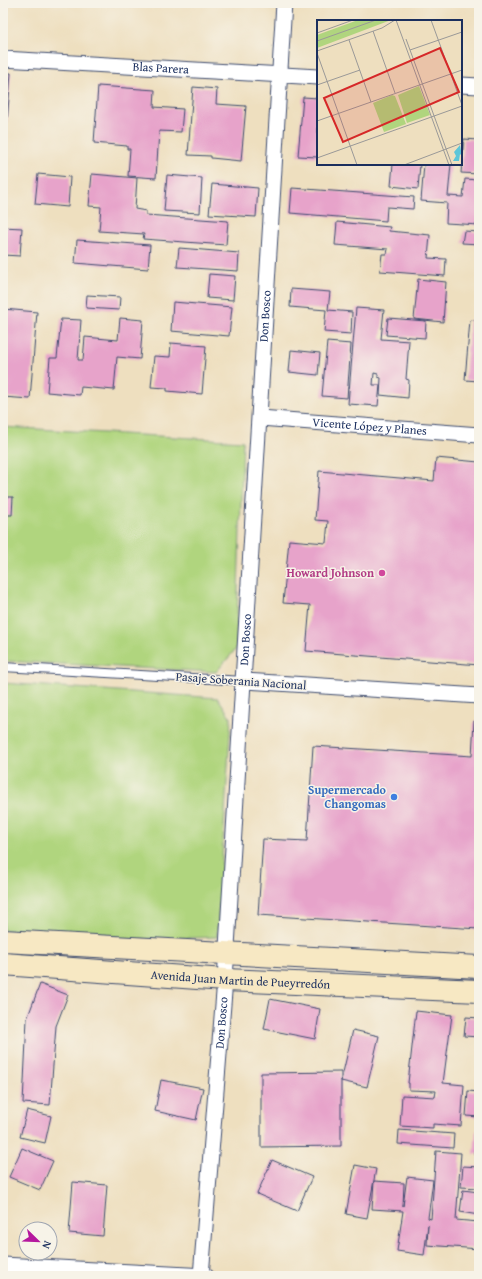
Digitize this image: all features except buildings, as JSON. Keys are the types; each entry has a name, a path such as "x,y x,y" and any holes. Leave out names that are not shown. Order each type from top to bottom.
{"main road":[{"name":"Avenida Juan Martin de Pueyrredón","path":"3,941 479,967"},
{"name":"Avenida Juan Martin de Pueyrredón","path":"3,964 225,980 479,991"}],"street":[{"name":"Don Bosco","path":"201,1276 225,980 284,3"},
{"name":"Blas Parera","path":"3,59 317,77"},
{"path":"462,85 479,86"},
{"name":"Vicente López y Planes","path":"260,418 479,435"},
{"name":"Pasaje Soberania Nacional","path":"244,681 479,696"},
{"path":"3,1265 206,1276"}],"lane":[{"name":"Pasaje Soberania Nacional","path":"3,667 244,681"}],"green space":[{"path":"3,427 243,441 236,649 216,672 3,661"},
{"path":"3,683 218,698 231,718 217,937 133,940 3,930"}],"place":[{"name":"Howard Johnson","path":"382,573"},
{"name":"Supermercado Changomas","path":"394,797"}]}
